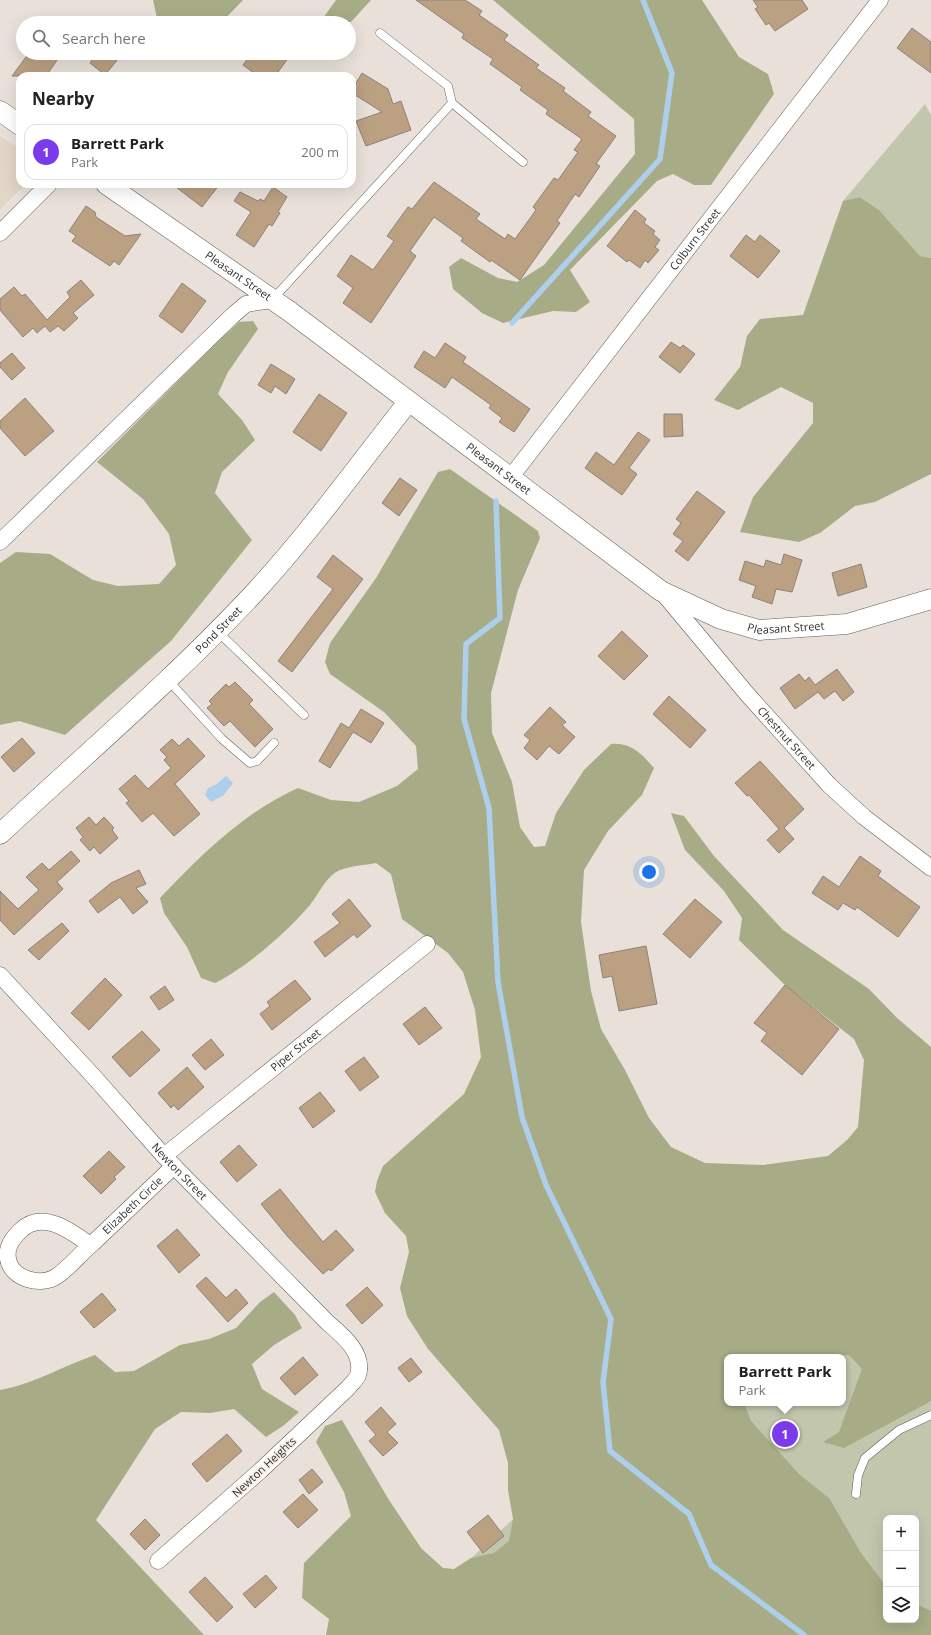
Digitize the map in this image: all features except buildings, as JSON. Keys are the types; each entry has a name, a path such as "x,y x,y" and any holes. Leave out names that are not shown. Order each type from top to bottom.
{"street":[{"name":"Colburn Street","path":"510,478 879,0"},
{"path":"0,111 16,121"},
{"path":"0,233 45,188"},
{"name":"Pleasant Street","path":"112,188 272,300 661,591 721,620 759,630 847,624 931,599"},
{"path":"0,542 232,316 246,304 272,300"},
{"name":"Pond Street","path":"0,834 217,631 290,551 409,401"},
{"name":"Chestnut Street","path":"661,591 747,694 829,785 864,817 931,868"},
{"name":"Piper Street","path":"169,1161 427,944"},
{"name":"Newton Street","path":"0,975 169,1161 327,1322 344,1336 354,1351 359,1365"},
{"name":"Elizabeth Circle","path":"90,1245 62,1227 48,1221 35,1222 23,1228 12,1239 7,1250 8,1261 16,1272 29,1280 42,1282 57,1276 90,1245 169,1161"},
{"name":"Newton Heights","path":"158,1561 260,1472 348,1388 358,1376 359,1365"}],"lane":[{"path":"380,33 448,86 452,103 523,162"},
{"path":"272,300 452,103"},
{"path":"217,631 304,715"},
{"path":"167,679 222,739 250,763 256,761 274,744"},
{"path":"856,1494 858,1475 865,1458 899,1430 931,1415"}],"shaded area":[{"path":"0,136 16,147 16,188 22,188 0,209"}],"green space":[{"path":"153,0 243,0 228,16 156,16"},
{"path":"336,0 371,0 356,16 324,16"},
{"path":"493,0 702,0 739,57 768,74 774,94 711,185 694,185 673,174 657,181 570,270 590,302 576,312 553,311 503,323 482,313 453,289 449,267 461,258 498,278 517,282 544,265 635,154 634,119"},
{"path":"925,104 931,115 931,258 920,256 879,210 860,197 843,201"},
{"path":"860,197 879,210 920,256 931,258 931,474 875,502 855,506 820,533 799,542 740,532 753,497 813,423 813,403 781,387 738,410 714,400 740,367 747,336 760,319 803,315 843,201"},
{"path":"253,321 258,329 228,372 218,394 242,420 255,440 222,472 215,493 252,540 171,641 65,735 19,721 0,725 0,563 16,552 50,554 93,580 118,586 159,584 176,565 169,534 143,499 97,462 219,340 239,322"},
{"path":"450,469 538,531 540,538 518,590 491,693 492,733 512,782 520,827 534,847 545,846 556,813 584,770 611,744 624,745 636,750 654,768 642,795 608,831 584,870 581,922 591,991 601,1029 625,1070 649,1118 671,1147 705,1163 763,1165 828,1156 847,1140 858,1127 864,1060 854,1039 785,985 739,940 742,918 724,891 685,850 671,813 684,816 714,856 783,930 869,989 897,1018 931,1047 931,1401 844,1448 823,1442 839,1432 862,1369 849,1355 724,1354 724,1406 745,1406 751,1421 799,1474 829,1498 861,1553 883,1582 883,1623 919,1623 919,1605 931,1611 931,1635 326,1635 329,1619 302,1598 304,1563 351,1516 344,1492 316,1442 325,1426 342,1420 389,1500 421,1548 443,1568 454,1569 471,1558 494,1553 509,1541 513,1519 508,1490 508,1463 499,1430 428,1349 407,1316 400,1288 409,1252 406,1236 385,1213 375,1192 377,1181 383,1166 464,1094 481,1057 475,1010 463,972 448,953 402,919 391,874 376,863 340,870 335,873 331,876 301,915 266,948 240,968 215,983 201,978 187,947 164,913 160,898 191,866 241,822 259,809 298,788 331,800 359,802 397,786 418,769 416,746 384,712 330,674 325,662 330,643 376,578 438,472"},
{"path":"931,1260 931,1635 389,1635 543,1491 724,1404 724,1406 846,1406 846,1354 773,1354"},
{"path":"274,1292 295,1315 302,1328 274,1345 252,1364 262,1389 299,1412 283,1426 266,1437 234,1409 210,1413 181,1412 155,1429 96,1520 204,1635 0,1635 0,1390 25,1384 95,1355 115,1372 134,1371 180,1345 209,1339 236,1328 260,1302"}],"water":[{"path":"226,776 233,783 223,796 211,802 205,795 208,788 217,784"}],"waterway":[{"path":"512,323 660,159 672,73 643,0"},
{"path":"496,501 500,618 466,644 464,719 489,808 498,982 522,1117 546,1185 611,1319 603,1382 610,1451 689,1514 711,1565 804,1635"}],"place":[{"name":"Barrett Park","path":"785,1434"}]}
